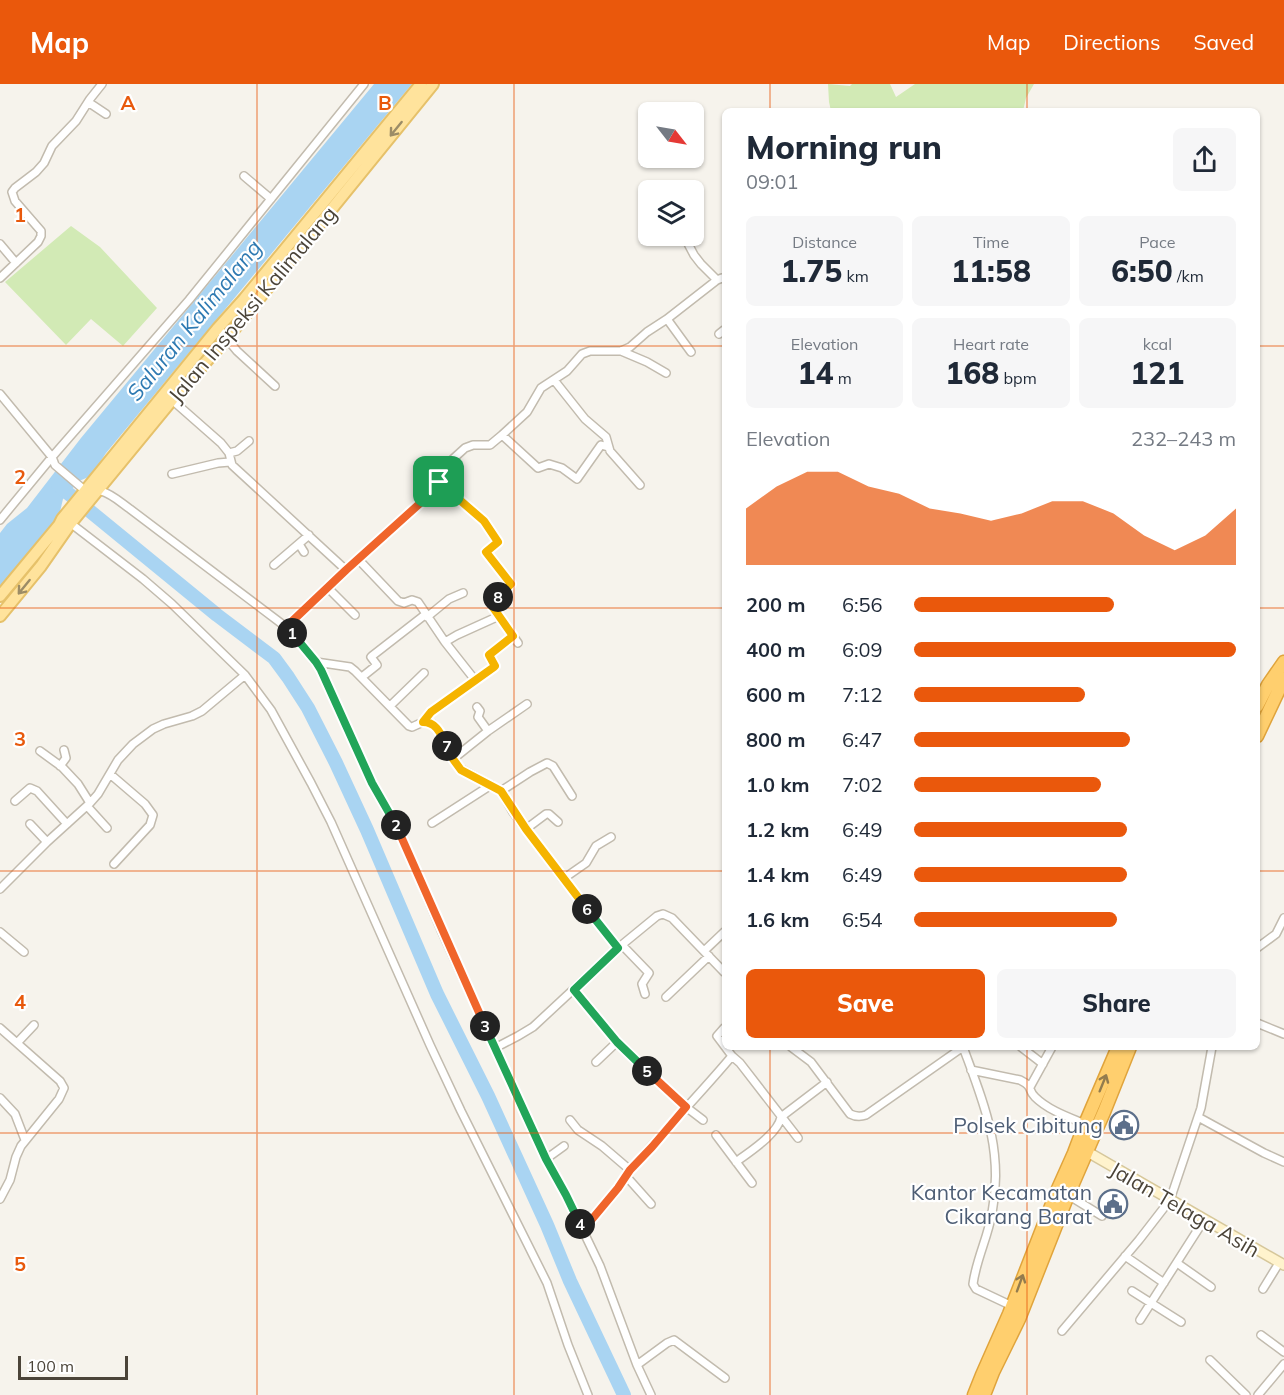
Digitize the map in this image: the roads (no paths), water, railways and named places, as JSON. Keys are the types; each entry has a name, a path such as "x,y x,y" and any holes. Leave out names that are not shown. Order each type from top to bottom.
{"highway":[{"path":"1260,701 1284,662"},
{"path":"1260,730 1284,679"},
{"path":"984,1395 1057,1191 1119,1050"},
{"path":"974,1395 1068,1195 1104,1112 1119,1050"}],"main road":[{"name":"Jalan Inspeksi Kalimalang","path":"168,397 226,338 421,84"},
{"name":"Jalan Inspeksi Kalimalang","path":"0,616 67,519 168,397 218,328 433,84"},
{"name":"Jalan Inspeksi Kalimalang","path":"0,596 36,562"}],"street":[{"path":"0,279 42,236 41,231 15,201 12,192 44,164 52,146 76,121 102,84"},
{"path":"1,516 144,353 364,84"},
{"path":"88,102 106,114"},
{"path":"244,176 271,199"},
{"path":"0,244 16,263"},
{"path":"286,627 437,488 443,468 465,448 473,445 490,445 526,412 541,388 567,371 585,351 621,351 630,348 647,332 667,320 722,277 701,264 689,246"},
{"path":"667,320 691,352"},
{"path":"218,328 237,351 275,386"},
{"path":"621,351 666,373"},
{"path":"554,380 585,418 606,437 608,447 640,486"},
{"path":"1,397 52,457 55,465 90,490 109,494 286,627 316,662 374,788 402,837 442,932 546,1159 600,1266 637,1365 651,1395"},
{"path":"168,397 221,443 229,453 232,465 346,570"},
{"path":"502,435 538,468 549,464 566,471 577,479 601,445 608,447"},
{"path":"229,453 249,441"},
{"path":"172,474 230,462"},
{"path":"439,482 484,521 498,542 486,552 511,583 491,603 518,643"},
{"path":"67,519 150,585 245,675 271,710 331,822 429,1045 547,1283 568,1346 588,1395"},
{"path":"274,566 309,536"},
{"path":"299,544 304,552"},
{"path":"358,559 398,601 418,602 445,642 475,680"},
{"path":"327,587 355,615"},
{"path":"362,677 377,665 372,656 449,599 463,594"},
{"path":"445,642 499,616"},
{"path":"316,662 350,667 412,727 423,722 431,712 494,667 489,655 513,636"},
{"path":"390,706 423,673"},
{"path":"0,888 89,805 118,760 141,737 164,724 202,711 245,675"},
{"path":"453,759 527,704"},
{"path":"477,707 480,711 478,717 488,731"},
{"path":"423,722 433,724 438,729 453,759 466,773 501,791 562,879 620,946 649,974 642,984 645,994"},
{"path":"60,766 66,758 64,750"},
{"path":"40,751 78,784 89,805 107,828"},
{"path":"501,791 547,763 553,766 572,796"},
{"path":"110,774 145,804 153,814 150,825 114,864"},
{"path":"432,822 491,785"},
{"path":"15,801 32,788 67,824"},
{"path":"526,829 546,814 553,816 558,822"},
{"path":"30,824 47,842"},
{"path":"562,879 586,862 596,846 611,837"},
{"path":"495,1048 533,1027 620,946 657,916 663,914 672,918 722,970"},
{"path":"1260,946 1276,934 1284,918"},
{"path":"0,932 24,952"},
{"path":"666,997 722,934"},
{"path":"574,990 617,1042 703,1120"},
{"path":"1260,1024 1284,1034"},
{"path":"17,1043 34,1025"},
{"path":"0,1028 60,1081 64,1088 59,1099 25,1140 16,1156 10,1180 0,1198"},
{"path":"722,1030 717,1036 722,1044"},
{"path":"596,1062 617,1042"},
{"path":"726,1050 740,1063 798,1138"},
{"path":"796,1050 811,1062 850,1114 855,1117 866,1115 959,1050"},
{"path":"964,1050 990,1123 996,1176 991,1218 973,1284 1013,1313"},
{"path":"1025,1050 1043,1064"},
{"path":"1030,1087 1051,1050"},
{"path":"1062,1331 1170,1200 1198,1117 1211,1050"},
{"path":"583,1230 628,1173 732,1056"},
{"path":"971,1070 1027,1083 1032,1094 1044,1104 1058,1113 1085,1124"},
{"path":"736,1162 777,1127 781,1117 827,1082"},
{"path":"0,1098 15,1114 25,1140"},
{"path":"1198,1117 1284,1162"},
{"path":"570,1120 578,1130 602,1146 628,1173 651,1203"},
{"path":"716,1135 752,1183"},
{"path":"546,1159 564,1146"},
{"name":"Jalan Telaga Asih","path":"1086,1151 1282,1264"},
{"path":"1068,1195 1102,1216"},
{"path":"1140,1320 1204,1220"},
{"path":"1125,1256 1164,1282"},
{"path":"1177,1263 1211,1287"},
{"path":"1263,1289 1282,1264"},
{"path":"1132,1291 1181,1322"},
{"path":"1261,1335 1284,1352"},
{"path":"637,1365 667,1342 674,1340 725,1378"},
{"path":"1210,1360 1246,1395"},
{"path":"1258,1395 1284,1364"}],"water":[{"name":"Saluran Kalimalang","path":"374,84 412,84 106,453 91,476 79,481 63,499 59,516 0,587 0,533 7,524 27,508 81,438"}],"waterway":[{"path":"58,485 217,615 274,658 308,708 367,830 437,994 488,1096 570,1281 624,1395"}],"place":[{"name":"Polsek Cibitung","path":"1124,1125"},
{"name":"Kantor Kecamatan Cikarang Barat","path":"1113,1204"}]}
